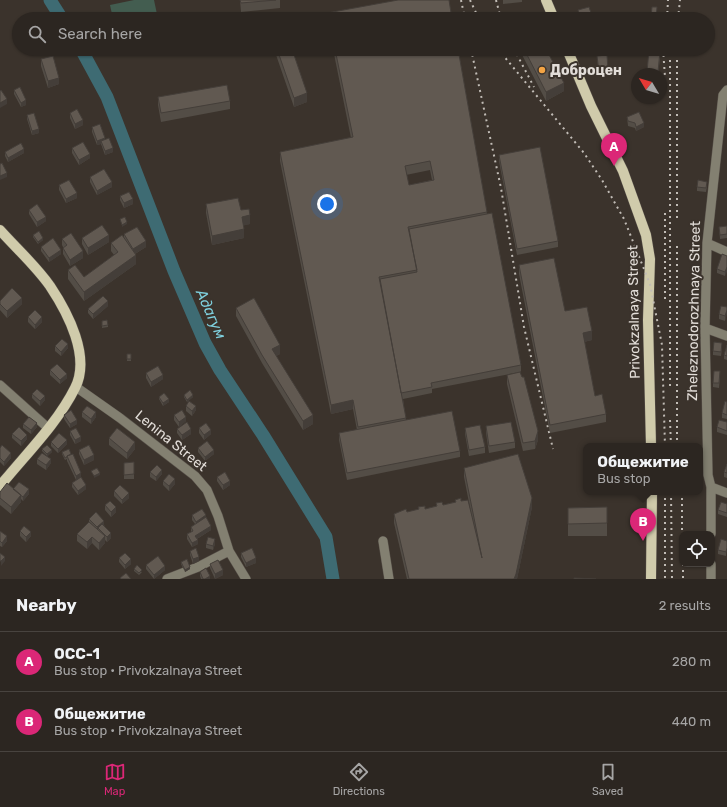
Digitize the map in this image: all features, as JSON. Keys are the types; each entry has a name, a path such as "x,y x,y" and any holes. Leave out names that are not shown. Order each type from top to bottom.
{"main road":[{"path":"546,0 551,12"},
{"name":"Privokzalnaya Street","path":"570,56 591,106 623,171 646,236 650,259 648,320 651,443"},
{"path":"0,230 50,286 78,340 81,368 76,387 48,428 0,486"},
{"path":"651,579 652,495"}],"street":[{"name":"Zheleznodorozhnaya Street","path":"711,531 711,487 708,476 705,328 707,243 725,110 722,95 727,90"},
{"path":"707,243 727,252"},
{"path":"705,328 727,336"},
{"path":"0,385 48,428"},
{"name":"Lenina Street","path":"76,387 120,418 195,476 206,490 215,507 229,551 246,579"},
{"path":"711,487 727,493"},
{"path":"383,541 389,579"},
{"path":"167,579 198,567 229,551"},
{"path":"711,567 711,579"}],"green space":[{"path":"134,0 154,0 157,12 112,12 110,5"}],"building":[{"path":"240,0 276,0 241,3"},
{"path":"398,0 449,0 451,12 332,12"},
{"path":"589,7 591,12 579,12 578,10"},
{"path":"652,7 657,7 657,12 652,12"},
{"path":"53,56 59,78 48,81 41,59"},
{"path":"279,56 294,56 307,93 294,98"},
{"path":"336,56 459,56 487,212 408,227 417,270 379,277 406,418 358,427 353,400 331,405 280,152 353,137","holes":["430,161 434,180 409,185 405,166"]},
{"path":"528,56 550,56 564,83 546,92"},
{"path":"597,56 607,56 608,71 599,72"},
{"path":"648,56 660,56 658,68 647,68"},
{"path":"227,85 230,101 161,113 158,97"},
{"path":"20,87 26,100 21,103 14,90"},
{"path":"1,90 7,99 0,103 0,91"},
{"path":"77,109 83,120 75,124 70,113"},
{"path":"639,112 644,123 636,127 635,123 628,121 627,117"},
{"path":"34,113 39,129 32,131 27,115"},
{"path":"100,124 105,138 97,141 92,127"},
{"path":"109,138 113,148 105,151 101,141"},
{"path":"83,142 90,154 79,160 72,148"},
{"path":"21,143 24,149 8,158 5,152"},
{"path":"540,147 558,241 517,249 499,155"},
{"path":"2,163 7,173 0,176 0,164"},
{"path":"104,169 112,182 97,191 90,177"},
{"path":"69,180 77,193 66,199 59,185"},
{"path":"698,180 707,182 706,188 697,187"},
{"path":"129,192 133,199 124,203 120,196"},
{"path":"238,198 241,210 249,209 250,215 242,217 244,229 212,236 206,204"},
{"path":"37,204 46,217 37,222 29,210"},
{"path":"492,213 521,365 431,383 432,387 401,393 380,279 417,272 409,229"},
{"path":"125,217 127,222 122,225 120,219"},
{"path":"102,225 109,235 88,248 82,238"},
{"path":"727,226 727,234 720,235 719,227"},
{"path":"137,227 146,241 133,249 124,234"},
{"path":"39,231 43,238 38,242 33,235"},
{"path":"71,233 83,251 70,260 63,248 67,245 62,239"},
{"path":"122,235 136,255 84,292 68,270 75,265 84,277 118,252 111,243"},
{"path":"53,238 61,250 49,258 41,247"},
{"path":"722,254 727,256 727,267 725,272 717,269"},
{"path":"554,258 565,311 587,307 592,331 583,333 595,396 602,394 606,414 550,425 519,265"},
{"path":"12,288 22,298 7,311 0,304 0,301"},
{"path":"103,296 108,301 93,314 88,309"},
{"path":"254,298 280,345 272,349 313,415 303,421 262,355 236,308"},
{"path":"721,306 727,307 725,316 719,314"},
{"path":"35,310 42,317 35,325 28,317"},
{"path":"107,320 108,325 102,326 102,321"},
{"path":"62,339 68,344 61,352 55,346"},
{"path":"714,342 722,343 721,352 713,351"},
{"path":"727,345 727,356 724,355"},
{"path":"127,354 131,354 131,359 127,359"},
{"path":"57,364 67,374 60,380 50,370"},
{"path":"158,366 163,375 151,382 146,373"},
{"path":"714,371 720,371 719,383 713,383"},
{"path":"520,372 522,377 524,377 538,431 535,441 523,443 507,375"},
{"path":"37,389 45,396 40,401 32,394"},
{"path":"190,390 193,395 187,400 184,395"},
{"path":"164,393 169,399 163,403 159,397"},
{"path":"189,401 196,406 192,411 186,406"},
{"path":"725,401 727,402 727,415 722,413"},
{"path":"87,406 96,412 91,419 82,412"},
{"path":"71,410 77,420 70,424 64,415"},
{"path":"182,410 186,417 179,422 174,415"},
{"path":"452,411 460,451 347,473 339,433"},
{"path":"29,417 37,423 31,430 23,424"},
{"path":"719,420 727,422 727,431 717,427"},
{"path":"187,422 191,429 182,435 177,429"},
{"path":"511,422 515,442 489,446 486,426"},
{"path":"206,423 211,430 204,435 199,428"},
{"path":"480,425 485,447 469,450 465,428"},
{"path":"19,427 27,435 21,441 12,434"},
{"path":"76,428 81,437 75,440 70,431"},
{"path":"117,428 135,442 127,453 109,438"},
{"path":"59,433 67,440 58,449 51,442"},
{"path":"207,441 214,450 205,457 198,448"},
{"path":"2,445 11,453 4,462 0,458 0,448"},
{"path":"47,445 52,450 47,454 42,449"},
{"path":"89,445 94,455 84,460 79,450"},
{"path":"69,449 71,454 65,458 62,452"},
{"path":"42,453 51,459 46,465 37,459"},
{"path":"73,454 81,473 76,476 67,456"},
{"path":"518,454 532,498 514,579 409,579 394,514 406,509 407,512 419,509 418,507 425,506 425,509 437,506 436,503 442,502 443,505 456,502 455,500 461,498 461,501 468,500 482,558 464,468"},
{"path":"134,462 134,474 124,475 124,463"},
{"path":"727,464 727,473 724,472"},
{"path":"157,465 162,470 156,477 150,472"},
{"path":"97,468 100,473 94,476 91,471"},
{"path":"225,472 230,481 223,485 217,477"},
{"path":"169,474 175,479 169,486 163,481"},
{"path":"81,477 86,485 78,491 72,483"},
{"path":"19,482 29,489 23,497 13,489"},
{"path":"7,483 21,495 11,507 0,498 0,492"},
{"path":"120,485 129,493 122,500 114,491"},
{"path":"110,501 116,507 111,512 105,505"},
{"path":"721,502 727,504 727,513 718,510"},
{"path":"607,507 607,523 568,524 568,508"},
{"path":"202,509 206,515 196,522 192,515"},
{"path":"96,512 104,521 97,527 89,519"},
{"path":"206,517 211,526 195,536 198,540 192,543 187,534 193,531 191,527"},
{"path":"89,522 105,536 99,543 92,537 87,542 77,534"},
{"path":"102,524 111,533 107,537 98,528"},
{"path":"24,526 31,532 26,537 20,531"},
{"path":"0,531 7,536 2,543 0,541"},
{"path":"208,537 215,539 213,546 206,544"},
{"path":"721,539 727,541 726,552 718,550"},
{"path":"196,548 199,557 193,559 190,551"},
{"path":"252,548 256,558 246,563 241,553"},
{"path":"0,553 5,557 1,561 0,561"},
{"path":"125,553 131,559 125,565 119,558"},
{"path":"158,556 165,566 154,575 146,565"},
{"path":"187,559 190,567 185,570 181,562"},
{"path":"218,560 223,570 215,574 210,564"},
{"path":"137,565 142,570 139,573 134,569"},
{"path":"206,568 210,576 203,579 200,572"},
{"path":"126,573 131,579 120,578"},
{"path":"574,578 596,579 574,579"}],"waterway":[{"name":"Адагум","path":"50,0 58,12"},
{"name":"Адагум","path":"85,56 107,97 174,271 205,343 220,370 263,435 326,537 333,579"}],"railway":[{"path":"461,0 464,12"},
{"path":"470,0 476,12"},
{"path":"496,0 499,12"},
{"path":"667,12 668,0"},
{"path":"679,12 680,0"},
{"path":"473,56 501,188 524,327 553,449"},
{"path":"504,56 584,153 602,180 624,219 650,284 662,345 665,443"},
{"path":"518,56 534,87"},
{"path":"664,56 664,68"},
{"path":"670,56 670,386"},
{"path":"677,56 677,218"},
{"path":"665,209 665,299"},
{"path":"677,242 677,443"},
{"path":"670,420 671,443"},
{"path":"665,495 665,579"},
{"path":"671,495 672,579"},
{"path":"682,495 682,531"},
{"path":"683,567 683,579"}],"place":[{"name":"Доброцен","path":"542,70"},
{"name":"ОСС-1","path":"614,166"},
{"name":"Общежитие","path":"643,541"}]}
